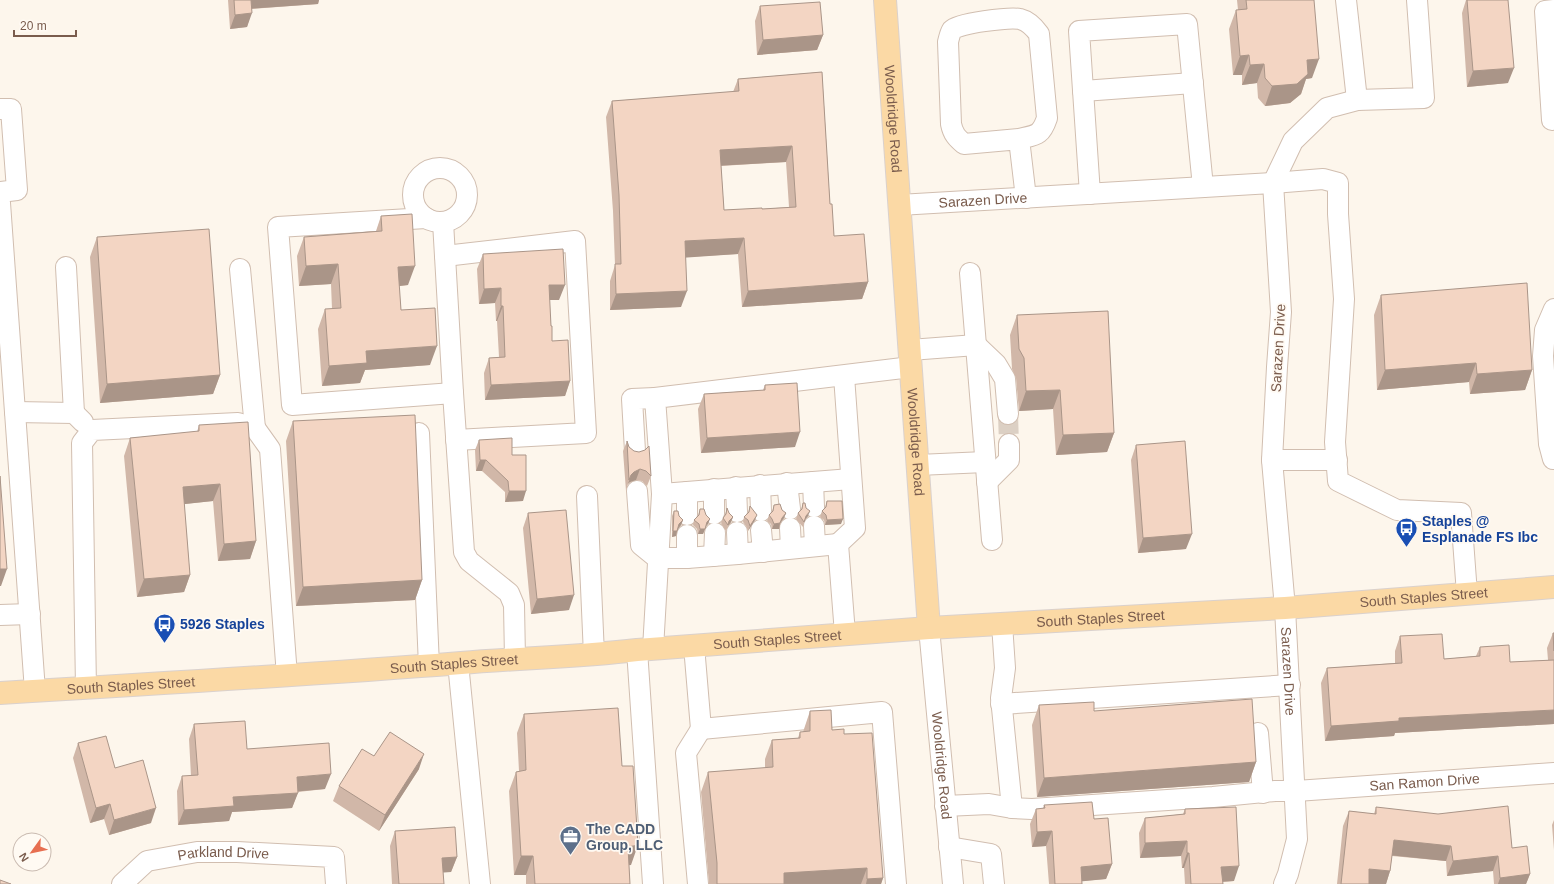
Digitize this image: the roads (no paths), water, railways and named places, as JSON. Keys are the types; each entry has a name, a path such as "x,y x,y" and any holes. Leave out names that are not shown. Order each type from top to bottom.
{"main road":[{"name":"Wooldridge Road","path":"885,0 929,628"},
{"name":"South Staples Street","path":"0,692 288,676 515,659 594,655 645,649 929,628 1285,608 1554,588"}],"street":[{"path":"1346,0 1357,100"},
{"path":"1273,183 1293,141 1327,108 1357,100 1424,98 1417,0"},
{"path":"1552,120 1545,11 1554,10"},
{"path":"1006,19 1020,19 1032,25 1039,34 1047,118 1043,129 1037,135 1019,139 964,144 956,138 952,132 950,124 948,42 951,31 958,25 1006,19"},
{"path":"1090,194 1079,31 1188,24 1203,187"},
{"path":"1083,91 1193,83"},
{"path":"0,109 11,108 17,190 0,192"},
{"path":"1019,139 1026,198"},
{"path":"1273,183 1323,179 1338,183 1338,214 1344,299 1335,442 1338,481 1397,510 1461,513 1467,594"},
{"name":"Sarazen Drive","path":"900,205 1273,183 1281,312 1272,460 1285,608 1296,792 1297,839 1284,884"},
{"path":"0,203 15,412 8,434 30,614 35,691"},
{"path":"453,393 292,405 278,227 435,220 445,256 464,552 469,561 509,593 514,605 515,659"},
{"path":"445,256 575,241 586,433 456,440"},
{"path":"66,267 74,413"},
{"path":"240,269 255,428 270,449 288,676"},
{"path":"970,272 992,540"},
{"path":"1554,309 1545,330 1543,356 1549,444 1554,460"},
{"path":"635,451 632,399 655,398 844,376 910,359 976,345"},
{"path":"976,345 996,364 1005,379 1008,414"},
{"path":"838,544 855,528 844,376"},
{"path":"653,884 645,649 657,558 662,494 655,398"},
{"path":"15,412 74,413 92,430 238,422 255,428"},
{"path":"86,688 82,443 92,430"},
{"path":"419,433 429,666"},
{"path":"987,482 1009,460 1009,444"},
{"path":"1272,460 1337,460"},
{"path":"918,465 985,462"},
{"path":"662,494 760,485 852,479"},
{"path":"637,491 641,545 657,558 687,558 763,552 791,548 814,526 813,482"},
{"path":"787,483 791,548"},
{"path":"760,485 763,552"},
{"path":"736,487 737,512"},
{"path":"714,489 714,514"},
{"path":"687,492 687,515"},
{"path":"587,496 594,655"},
{"path":"814,526 838,544 845,634"},
{"path":"737,532 738,554"},
{"path":"714,556 715,533"},
{"path":"686,535 687,558"},
{"path":"0,615 30,614"},
{"path":"1002,624 1005,668 1000,698 1012,808"},
{"name":"Wooldridge Road","path":"929,628 953,884"},
{"path":"694,646 701,729 686,753 698,884"},
{"path":"458,663 480,884"},
{"path":"1001,704 1290,685"},
{"path":"701,729 882,712 896,884"},
{"path":"1258,733 1263,793"},
{"name":"San Ramon Drive","path":"945,806 989,804 1012,808 1032,809 1213,798 1263,793 1296,792 1554,773"},
{"path":"949,847 991,854 994,884"},
{"name":"Parkland Drive","path":"122,884 146,860 197,852 237,852 334,857 336,884"}],"tunnel":[{"path":"1008,414 1009,444"}],"place":[{"name":"Staples @ Esplanade FS Ibc","path":"1407,548"},
{"name":"5926 Staples","path":"164,644"},
{"name":"The CADD Group, LLC","path":"571,856"}]}
